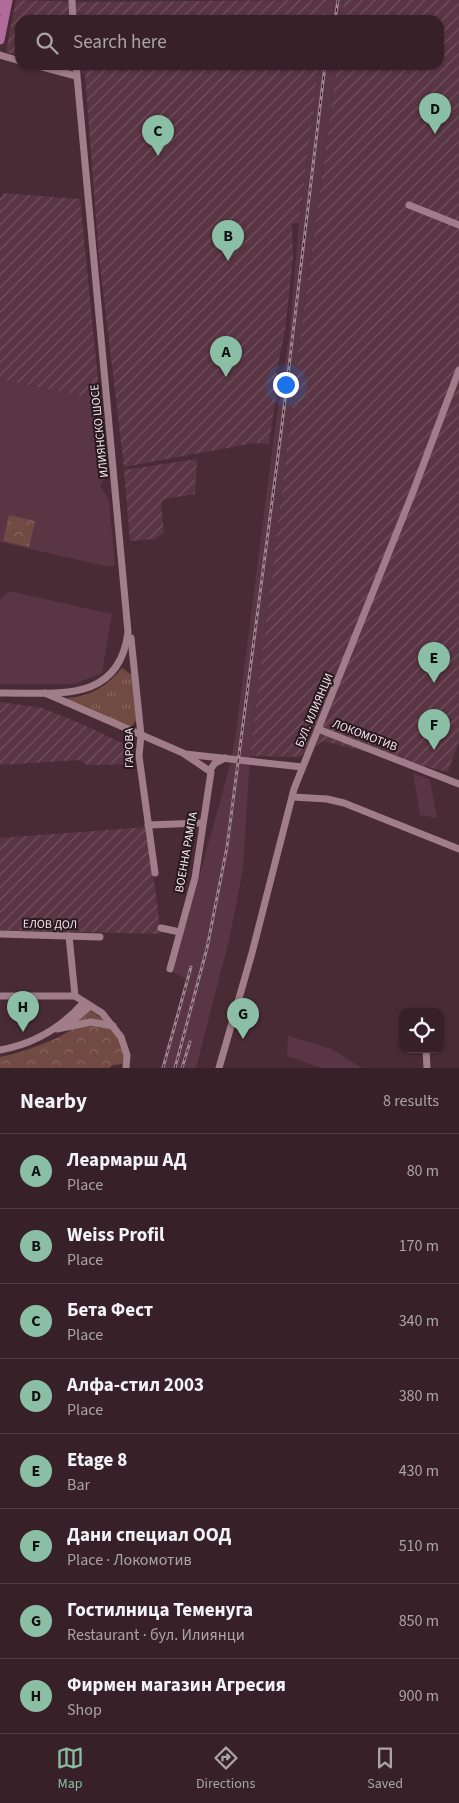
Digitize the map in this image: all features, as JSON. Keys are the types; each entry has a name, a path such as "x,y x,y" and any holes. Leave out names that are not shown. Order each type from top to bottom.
{"main road":[{"path":"0,10 2,0"},
{"path":"0,40 8,0"}],"street":[{"path":"72,0 73,15"},
{"path":"0,55 15,60"},
{"path":"54,70 76,76"},
{"name":"ИЛИЯНСКО ШОСЕ","path":"0,692 84,691 106,679 116,669 125,651 129,621 76,70"},
{"path":"409,205 459,225"},
{"name":"БУЛ. ИЛИЯНЦИ","path":"219,1068 255,944 302,767 459,370"},
{"name":"ГАРОВА","path":"129,621 141,735 139,756 155,873"},
{"path":"42,692 182,753 211,773 215,764 226,757"},
{"name":"ЛОКОМОТИВ","path":"318,729 459,784"},
{"path":"182,753 302,767"},
{"name":"ВОЕННА РАМПА","path":"170,969 195,878 211,773"},
{"path":"293,797 327,799 344,803 459,849"},
{"path":"148,825 202,823"},
{"path":"161,928 180,932"},
{"name":"ЕЛОВ ДОЛ","path":"0,934 100,936"},
{"path":"70,936 75,996"},
{"path":"0,996 75,996 102,1013 114,1026 123,1041 127,1054 126,1068"},
{"path":"66,1027 86,1004"},
{"path":"54,1030 86,1004"},
{"path":"0,1050 16,1047 54,1030 66,1027 91,1022 114,1026"},
{"path":"426,1053 427,1068"}],"shaded area":[{"path":"16,0 77,2 326,0 324,15 15,15 15,55 6,52"},
{"path":"326,0 344,0 342,15 324,15"},
{"path":"344,0 459,0 459,740 448,772 323,741 299,757 250,756 301,331 336,70 444,70 444,15 342,15"},
{"path":"71,70 318,70 299,223 292,223 293,257 285,331 276,373 279,376 269,444 254,443 124,467 99,257 85,74"},
{"path":"318,70 336,70 301,331 250,756 243,868 230,936 196,1068 161,1068 186,979 173,972 230,765 236,732 273,443 289,336 299,223"},
{"path":"3,193 80,199 100,400 0,379 0,197 2,197"},
{"path":"0,379 100,400 106,474 100,486 109,500 115,565 109,567 0,542"},
{"path":"197,459 195,494 164,499 161,503 164,533 154,539 130,541 124,470"},
{"path":"9,591 112,614 102,673 74,684 0,684 0,600"},
{"path":"0,702 42,708 82,724 126,745 127,750 132,750 134,764 87,765 80,760 0,765"},
{"path":"413,773 430,780 437,818 420,815"},
{"path":"147,827 161,934 0,930 0,838"},
{"path":"288,1036 332,1049 362,1068 321,1068 287,1056"}],"green space":[{"path":"9,515 35,521 29,547 3,541"},
{"path":"122,668 132,675 137,719 132,726 126,726 67,700 68,698 92,692 105,685"},
{"path":"90,1010 107,1022 79,1021"},
{"path":"89,1024 110,1027 119,1039 123,1049 124,1059 122,1064 113,1065 109,1068 0,1068 0,1057 36,1046 57,1038 76,1027"}],"tram line":[{"path":"73,0 74,15"},
{"path":"0,694 63,694 82,691 99,685 113,674 124,657 130,633 78,70"}],"railway":[{"path":"336,15 338,0"},
{"path":"175,1068 207,948 227,847 282,425 324,70"},
{"path":"163,1068 191,967"},
{"path":"182,1068 190,1042"}],"place":[{"name":"Алфа-стил 2003","path":"435,134"},
{"name":"Бета Фест","path":"158,156"},
{"name":"Weiss Profil","path":"228,261"},
{"name":"Леармарш АД","path":"226,377"},
{"name":"Etage 8","path":"434,683"},
{"name":"Дани специал ООД","path":"434,750"},
{"name":"Фирмен магазин Агресия","path":"23,1032"},
{"name":"Гостилница Теменуга","path":"243,1039"}]}
